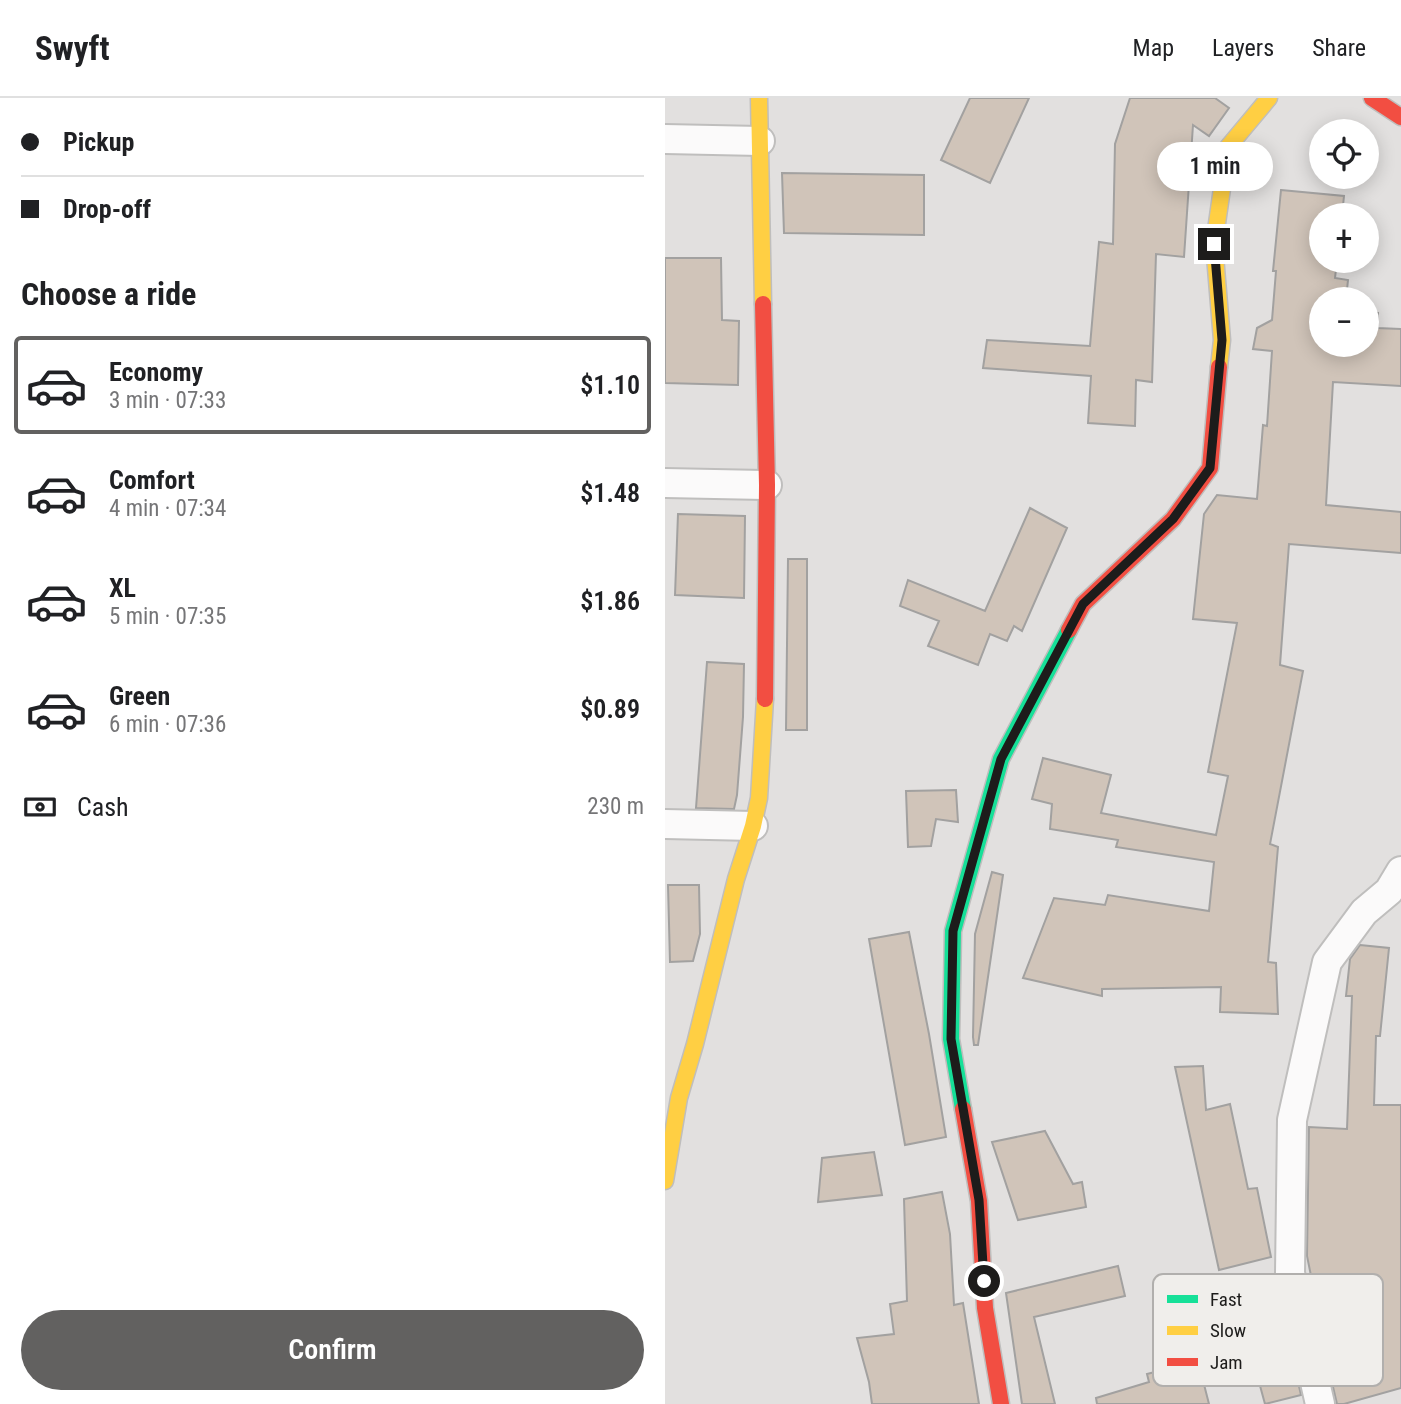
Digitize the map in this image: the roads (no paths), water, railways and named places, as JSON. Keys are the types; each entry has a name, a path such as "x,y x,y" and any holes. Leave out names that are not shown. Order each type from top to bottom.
{"main road":[{"path":"665,1181 672,1098 695,1044 736,879 753,826 765,718 767,485 759,98"},
{"path":"1001,1404 985,1308 979,1200 951,1039 953,931 1001,759 1083,604 1173,519 1210,468 1222,340 1214,244 1228,147 1269,98"},
{"path":"1357,98 1401,134"},
{"path":"1372,98 1401,117"}],"street":[{"path":"665,139 759,141"},
{"path":"665,483 767,485"},
{"path":"665,824 753,826"},
{"path":"1290,1274 1292,1120 1327,962 1364,912 1389,891 1401,871"},
{"path":"1316,1386 1320,1404"}]}
